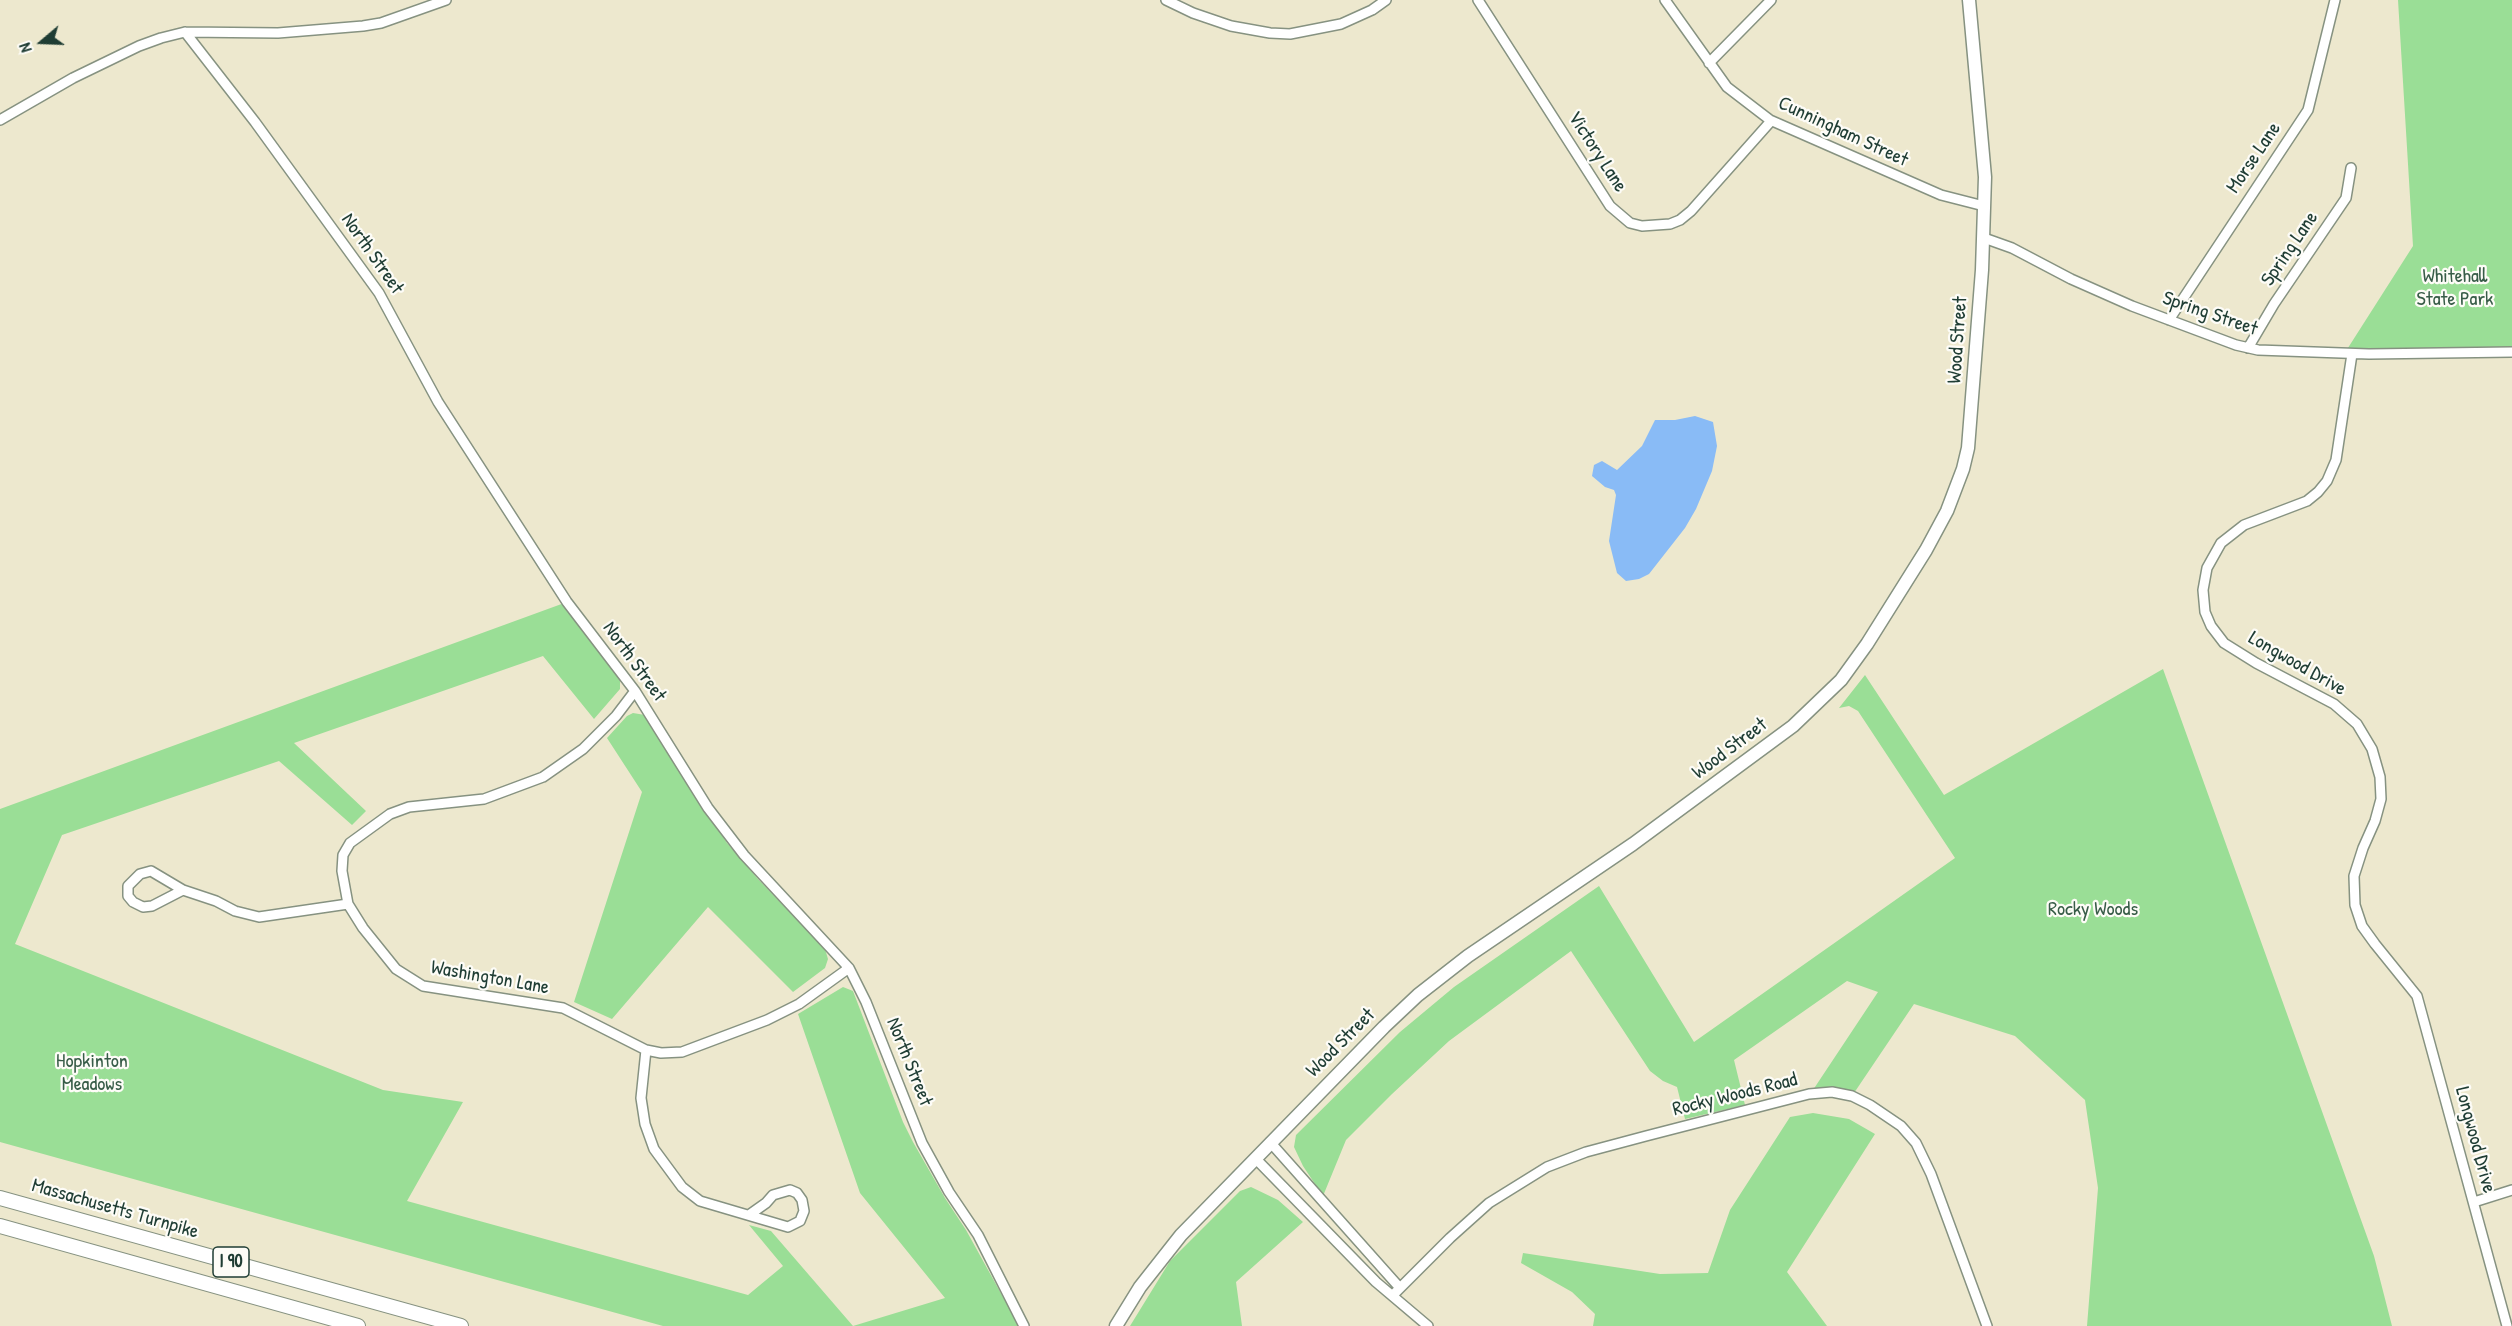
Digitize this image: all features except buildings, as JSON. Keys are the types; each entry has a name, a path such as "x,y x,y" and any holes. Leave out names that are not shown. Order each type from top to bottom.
{"highway":[{"name":"Massachusetts Turnpike","path":"0,1198 461,1326"},
{"name":"I 90","path":"0,1226 358,1326"}],"main road":[{"name":"Wood Street","path":"1116,1326 1140,1287 1167,1252 1270,1142 1384,1027 1437,979 1633,844 1793,726 1841,680 1867,644 1926,550 1947,511 1963,469 1971,414 1984,238 1982,137 1969,0"}],"street":[{"path":"0,120 73,78 161,38 185,32 278,33 357,27 381,23 446,0"},
{"path":"1166,0 1193,13 1231,26 1290,34 1341,24 1372,10 1386,0"},
{"name":"Victory Lane","path":"1478,0 1610,206 1630,223 1642,226 1670,224 1680,220 1700,202 1772,121"},
{"name":"Cunningham Street","path":"1665,0 1709,63 1737,97 1772,121 1941,195 1984,206"},
{"path":"1709,63 1771,0"},
{"name":"Morse Lane","path":"2169,321 2308,110 2335,0"},
{"name":"North Street","path":"185,32 255,122 380,293 438,402 567,602 635,691 708,808 744,855 849,968 866,1002 922,1143 949,1192 978,1235 1024,1326"},
{"name":"Spring Lane","path":"2248,348 2274,304 2346,198 2351,168"},
{"name":"Spring Street","path":"1984,238 2012,248 2081,283 2169,321 2248,348 2280,352 2352,354 2512,352"},
{"name":"Longwood Drive","path":"2352,354 2336,460 2327,481 2307,501 2244,525 2221,543 2207,568 2203,590 2205,612 2211,626 2224,643 2256,663 2334,704 2356,724 2372,749 2380,777 2381,799 2354,876 2355,905 2359,920 2375,944 2417,996 2507,1326"},
{"name":"Washington Lane","path":"635,691 616,716 583,749 543,777 484,799 409,807 390,814 350,843 343,855 342,871 348,904 363,928 396,969 423,986 563,1008 646,1050 661,1053 682,1052 767,1020 799,1004 849,968"},
{"path":"183,890 152,906 143,907 133,902 128,896 128,886 140,874 151,871 183,890 216,901 235,911 259,917 348,904"},
{"path":"646,1050 641,1098 645,1124 654,1149 682,1187 700,1201 788,1227 800,1221 804,1211 802,1200 797,1193 790,1190 773,1195 749,1215"},
{"name":"Rocky Woods Road","path":"1396,1292 1489,1203 1547,1167 1586,1152 1646,1136 1809,1094 1832,1092 1852,1096 1870,1105 1901,1126 1916,1143 1931,1174 1987,1326"},
{"path":"1270,1142 1396,1292 1428,1326"},
{"path":"1255,1158 1376,1282 1396,1292"},
{"path":"2474,1202 2512,1190"}],"green space":[{"name":"Whitehall State Park","path":"2398,0 2512,0 2512,347 2346,351 2413,246"},
{"name":"Hopkinton Meadows","path":"567,602 620,680 620,689 594,719 543,656 294,743 366,811 352,825 279,761 62,835 15,944 383,1090 463,1102 407,1201 748,1295 783,1266 749,1225 771,1231 853,1326 663,1326 0,1142 0,809"},
{"name":"Rocky Woods","path":"2163,669 2374,1256 2392,1326 2087,1326 2098,1188 2085,1100 2015,1036 1914,1004 1852,1096 1813,1090 1878,992 1847,981 1734,1060 1745,1105 1685,1119 1677,1087 1663,1081 1650,1071 1571,951 1449,1041 1392,1094 1346,1140 1323,1196 1303,1166 1294,1147 1296,1135 1400,1032 1454,987 1599,886 1694,1042 1955,858 1858,711 1849,706 1839,708 1865,675 1944,795"},
{"path":"633,713 645,715 727,843 825,949 828,959 825,968 793,992 708,907 612,1019 574,1002 642,792 607,738 627,716"},
{"path":"843,987 853,991 903,1122 913,1142 966,1230 1019,1326 853,1326 945,1298 860,1193 798,1014"},
{"path":"1813,1113 1849,1119 1875,1134 1787,1272 1827,1326 1593,1326 1595,1314 1572,1292 1521,1263 1523,1253 1660,1274 1708,1273 1730,1210 1790,1117"},
{"path":"1251,1187 1278,1200 1303,1222 1236,1282 1242,1326 1130,1326 1170,1261 1240,1191"}],"water":[{"path":"1695,416 1713,422 1717,446 1712,471 1696,509 1685,528 1649,574 1639,579 1626,581 1617,573 1609,541 1616,495 1614,490 1605,487 1592,476 1594,465 1602,461 1617,470 1642,446 1655,420 1675,420"}]}
